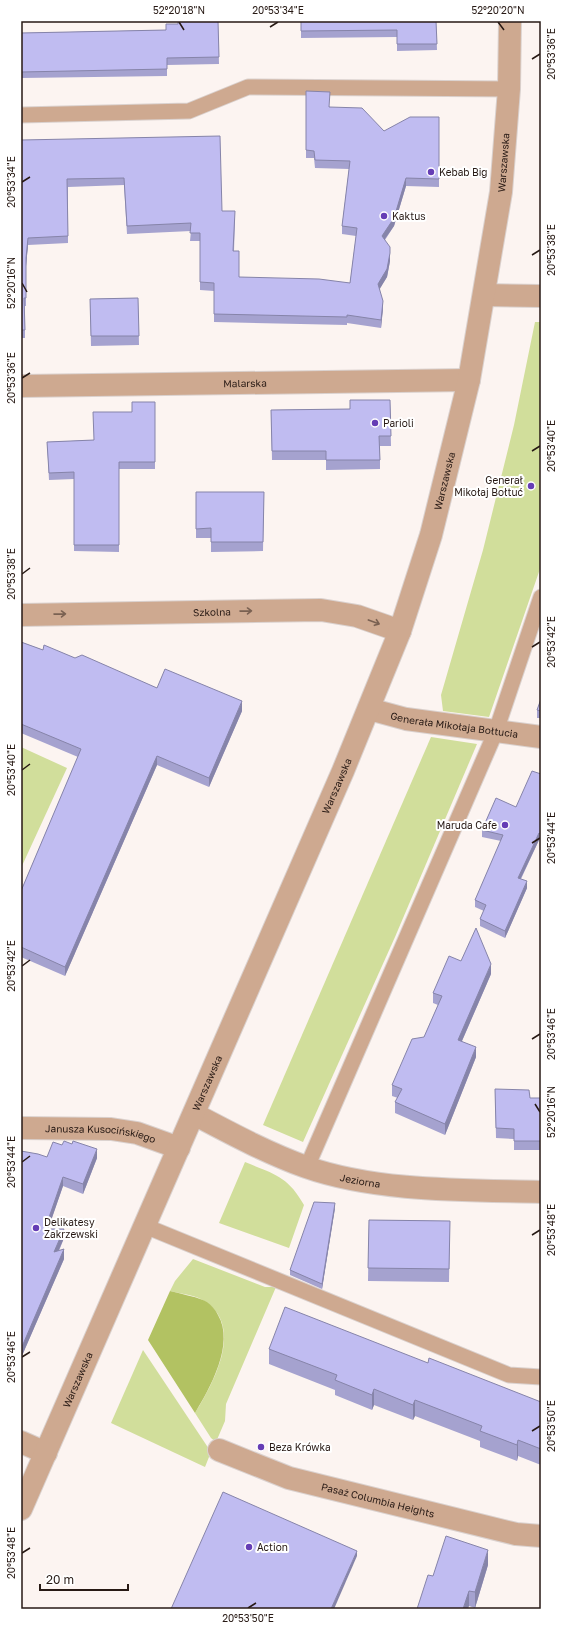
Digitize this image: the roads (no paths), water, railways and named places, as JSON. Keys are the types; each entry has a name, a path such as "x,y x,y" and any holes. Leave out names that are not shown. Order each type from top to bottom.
{"street":[{"name":"Warszawska","path":"21,1509 369,709 400,631 431,534 469,380 501,192 509,89 510,21"},
{"path":"484,295 541,296"},
{"name":"Malarska","path":"21,386 469,380"},
{"name":"Szkolna","path":"21,615 321,610 356,616 400,631"},
{"name":"Generała Mikołaja Bołtucia","path":"369,709 406,719 541,737"},
{"name":"Jeziorna","path":"194,1114 264,1150 307,1167 372,1182 436,1189 541,1192"},
{"name":"Janusza Kusocińskiego","path":"21,1128 111,1129 137,1133 179,1148"},
{"path":"21,1442 46,1453"},
{"name":"Pasaż Columbia Heights","path":"219,1450 289,1478 516,1534 541,1536"}],"lane":[{"path":"21,115 189,111 248,87 509,89"},
{"path":"307,1167 496,731 541,597"},
{"path":"145,1226 509,1375 541,1377"}],"place":[{"name":"Kebab Big","path":"431,172"},
{"name":"Kaktus","path":"384,216"},
{"name":"Parioli","path":"375,423"},
{"name":"Generał Mikołaj Bołtuć","path":"531,486"},
{"name":"Maruda Cafe","path":"505,825"},
{"name":"Delikatesy Zakrzewski","path":"36,1228"},
{"name":"Beza Krówka","path":"261,1447"},
{"name":"Action","path":"249,1547"}]}
